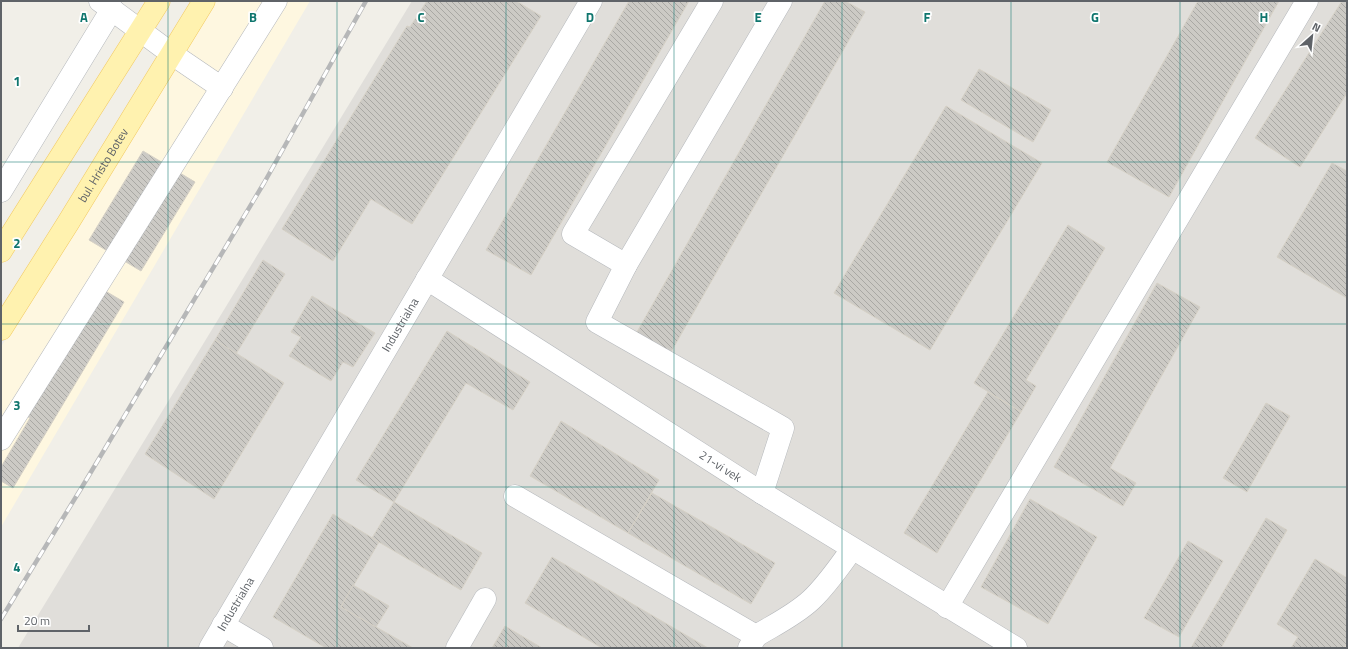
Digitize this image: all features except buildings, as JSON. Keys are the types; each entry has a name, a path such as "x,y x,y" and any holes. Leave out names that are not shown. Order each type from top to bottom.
{"main road":[{"path":"5,237 141,31 159,1"},
{"name":"bul. Hristo Botev","path":"1,329 64,230 204,1"}],"street":[{"path":"1,439 276,1"},
{"name":"Industrialna","path":"210,648 591,1"},
{"path":"626,266 573,234 712,1"},
{"path":"762,493 783,428 597,322 626,266 781,1"},
{"path":"947,607 1307,1"},
{"path":"1,191 106,5 172,54 222,88"},
{"name":"21-vi vek","path":"427,279 762,493 1016,648"},
{"path":"515,496 752,642 810,601 830,580 852,549"},
{"path":"457,648 485,599"},
{"path":"223,625 262,648"}],"shaded area":[{"path":"214,1 310,1 1,527 1,347"},
{"path":"412,1 1347,1 1347,648 18,648"}],"railway":[{"path":"1,619 264,183 366,1"}]}
